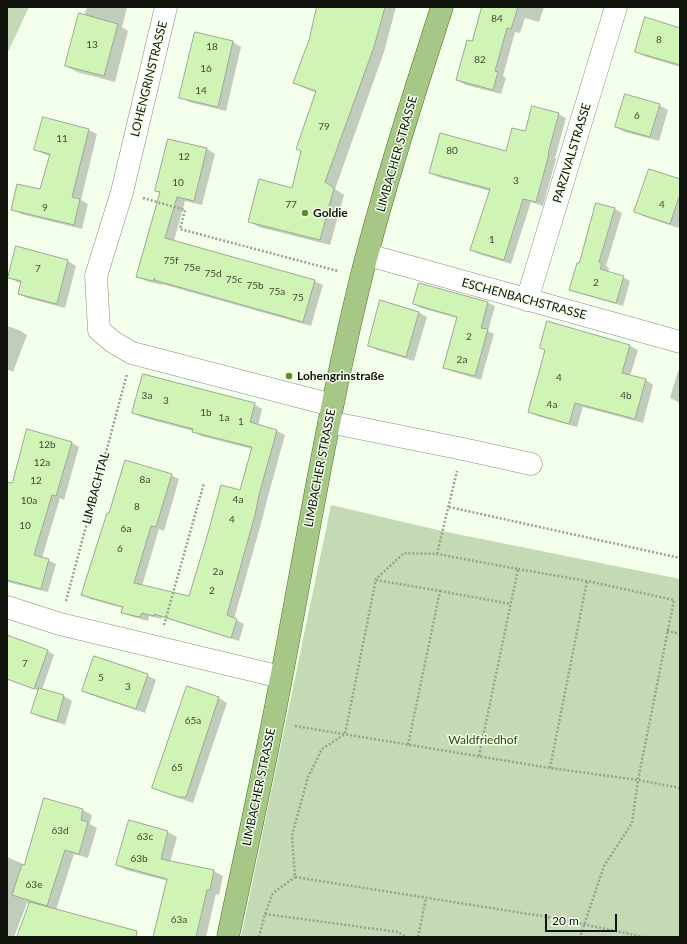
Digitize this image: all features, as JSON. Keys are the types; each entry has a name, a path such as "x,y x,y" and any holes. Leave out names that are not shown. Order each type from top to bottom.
{"main road":[{"name":"LIMBACHER STRASSE","path":"228,937 273,723 331,414 361,277 392,166 442,7"}],"street":[{"name":"LOHENGRINSTRASSE","path":"166,7 122,192 96,276 99,330 113,342 132,353 331,414 463,449 531,464"},
{"name":"PARZIVALSTRASSE","path":"527,300 616,7"},
{"name":"ESCHENBACHSTRASSE","path":"368,255 680,342"},
{"path":"7,607 60,624 282,677"}],"path":[{"path":"122,192 185,210 180,229 361,277"},
{"name":"LIMBACHTAL","path":"60,624 132,353"},
{"path":"437,554 463,449"},
{"path":"158,647 204,483"},
{"path":"448,507 680,558"},
{"path":"294,877 292,835 308,777 322,749 345,734 376,580 404,553 437,554 587,581 674,600 638,780 632,823 604,866 580,937"},
{"path":"479,756 518,569"},
{"path":"376,580 511,604"},
{"path":"550,768 587,581"},
{"path":"408,744 440,591"},
{"path":"667,631 680,634"},
{"path":"273,723 550,768 638,780 680,788"},
{"path":"259,937 265,914 273,893 294,877 548,917 644,937"},
{"path":"418,937 426,898"},
{"path":"265,914 398,932 406,937"}],"green space":[{"path":"7,7 29,7 7,54"},
{"name":"Waldfriedhof","path":"331,505 442,531 680,579 680,937 241,937"}],"building":[{"path":"317,7 385,7 374,47 325,182 334,188 320,240 248,222 259,179 292,188 301,151 296,149 316,91 293,83 309,40"},
{"path":"482,7 518,7 511,29 507,28 495,71 498,72 493,90 456,80 467,40 472,41"},
{"path":"79,13 118,24 104,76 65,66"},
{"path":"645,17 680,28 680,65 635,52"},
{"path":"195,32 233,41 218,107 179,98"},
{"path":"625,94 660,104 650,137 615,127"},
{"path":"532,106 559,113 536,202 523,199 504,260 470,250 490,189 429,173 440,133 506,151 512,128 525,131"},
{"path":"43,117 89,129 72,197 80,199 74,225 11,210 17,184 40,189 50,154 34,150"},
{"path":"168,139 207,148 194,201 177,197 165,238 315,280 303,322 154,280 155,278 153,281 136,277 160,192 155,191"},
{"path":"649,169 680,179 680,194 670,224 634,212"},
{"path":"596,203 615,208 599,262 602,263 600,269 624,276 616,303 569,290 577,263 579,263"},
{"path":"16,246 68,260 57,304 18,294 21,281 8,278"},
{"path":"419,283 488,302 481,328 488,329 475,376 443,368 457,317 413,304"},
{"path":"380,300 419,312 406,357 368,346"},
{"path":"547,321 630,345 622,373 646,379 635,419 575,403 569,424 528,412 545,350 540,348"},
{"path":"143,374 255,403 250,422 277,430 227,615 237,619 231,638 154,614 154,616 142,613 140,617 121,613 123,607 81,595 107,513 109,513 125,460 172,474 156,527 151,526 134,583 189,596 221,485 240,490 252,447 192,432 193,429 132,413"},
{"path":"27,429 72,442 56,496 52,495 34,555 49,559 41,589 7,580 7,482 12,483"},
{"path":"7,635 48,650 34,689 7,679"},
{"path":"94,656 148,674 136,709 82,691"},
{"path":"187,686 219,697 186,797 178,797 152,788"},
{"path":"39,688 64,695 57,721 31,713"},
{"path":"44,798 83,809 81,820 88,822 79,854 65,850 47,906 12,895 22,864 24,865"},
{"path":"129,820 168,831 161,859 214,870 210,890 207,890 196,937 153,937 167,879 116,865"},
{"path":"30,902 137,931 136,937 17,937"}],"place":[{"name":"Goldie","path":"305,213"},
{"name":"Lohengrinstraße","path":"289,376"}]}
